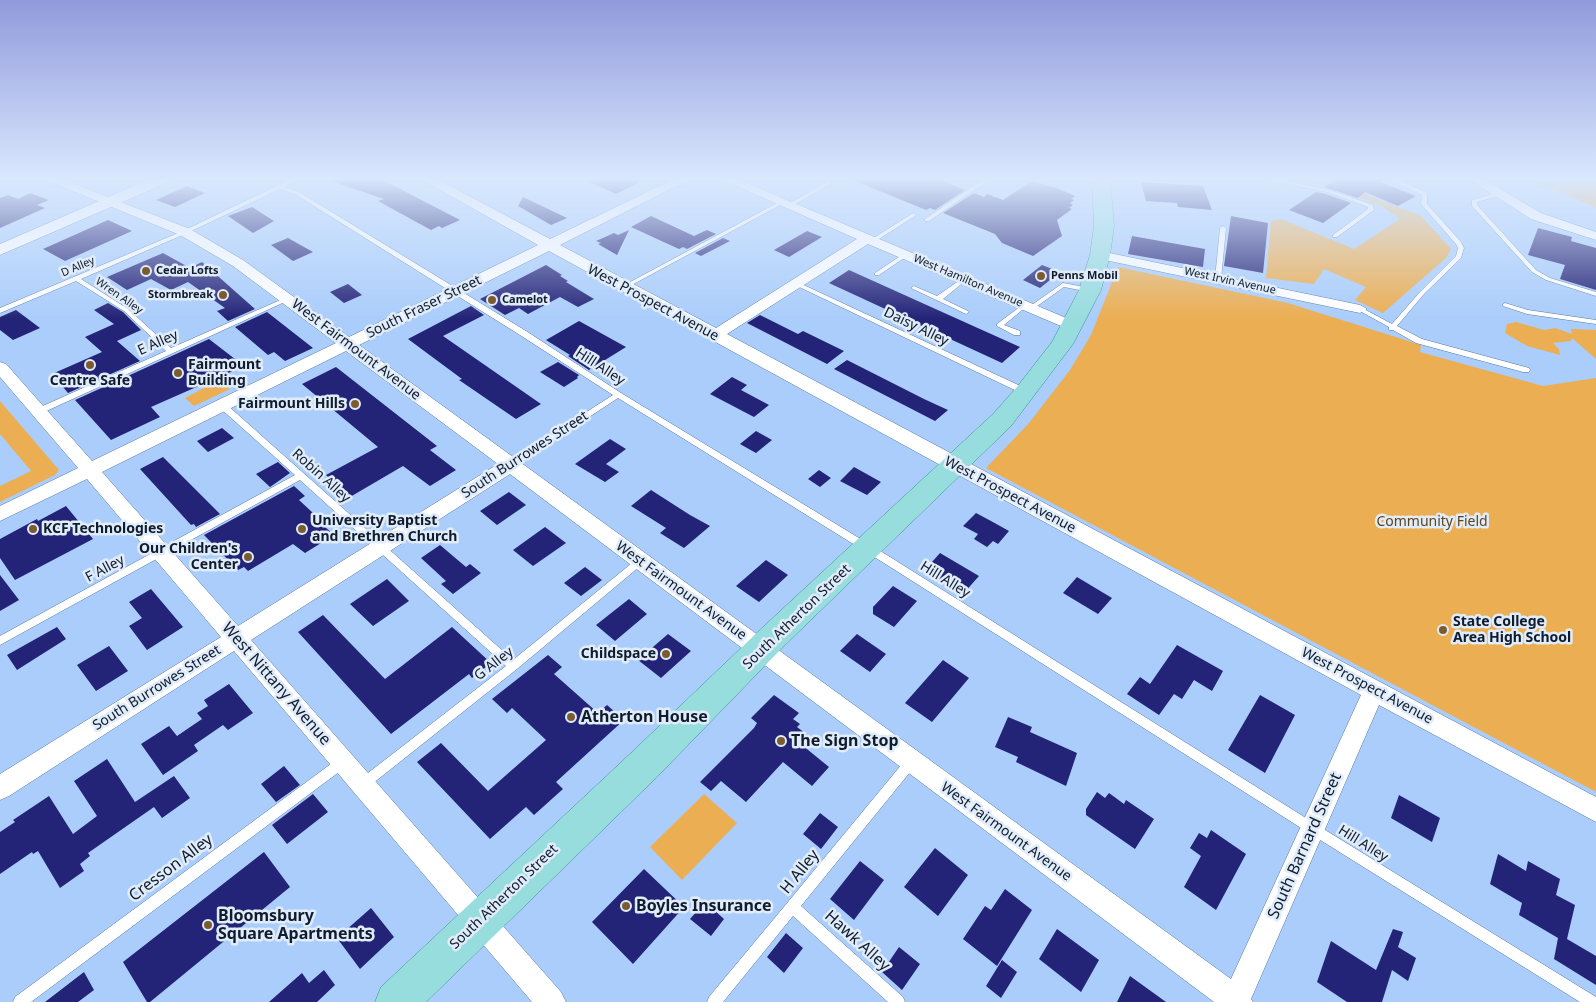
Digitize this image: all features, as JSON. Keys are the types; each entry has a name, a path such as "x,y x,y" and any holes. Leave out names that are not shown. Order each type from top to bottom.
{"main road":[{"name":"South Atherton Street","path":"396,1002 1002,420 1026,392 1073,326 1090,290 1100,254 1103,225"}],"street":[{"path":"0,250 58,225"},
{"name":"West Fairmount Avenue","path":"167,225 185,232 238,263 1236,1001"},
{"name":"West Prospect Avenue","path":"510,225 1596,810"},
{"name":"South Fraser Street","path":"0,514 592,225"},
{"name":"West Hamilton Avenue","path":"833,225 1073,326"},
{"path":"1560,225 1596,236"},
{"path":"714,336 796,283 869,240"},
{"name":"West Irvin Avenue","path":"1100,254 1360,309"},
{"name":"West Nittany Avenue","path":"0,367 550,1002"},
{"name":"South Burrowes Street","path":"0,788 510,464"},
{"name":"South Barnard Street","path":"1236,1001 1374,690"}],"lane":[{"name":"D Alley","path":"0,311 200,225"},
{"name":"Hill Alley","path":"348,225 618,395 868,548 1312,829 1592,1002"},
{"path":"624,287 744,225"},
{"path":"869,240 896,225"},
{"path":"1335,236 1351,225"},
{"path":"1392,328 1422,293 1459,257 1461,248 1459,243 1443,225"},
{"path":"1492,225 1534,271 1548,279 1596,294"},
{"path":"1218,279 1223,228"},
{"path":"877,274 905,255"},
{"name":"Wren Alley","path":"77,279 126,310 170,351"},
{"path":"938,299 963,280"},
{"name":"Daisy Alley","path":"796,283 1026,392"},
{"path":"1017,334 999,325 1063,285 1090,290"},
{"path":"914,288 966,312"},
{"name":"E Alley","path":"39,411 287,299"},
{"path":"1505,305 1527,312 1596,322"},
{"path":"1360,309 1419,341 1526,370"},
{"name":"South Burrowes Street","path":"510,464 618,395"},
{"name":"Robin Alley","path":"223,406 513,666"},
{"name":"F Alley","path":"0,642 300,476"},
{"name":"G Alley","path":"362,784 513,666 640,562"},
{"name":"Cresson Alley","path":"20,1002 343,761"},
{"name":"H Alley","path":"714,1002 911,762"},
{"name":"Hawk Alley","path":"792,906 898,1002"}],"green space":[{"path":"1271,225 1295,225 1354,249 1391,225 1429,225 1451,249 1446,258 1383,313 1355,300 1366,287 1324,269 1314,284 1266,278"},
{"name":"Community Field","path":"1118,267 1288,303 1421,345 1420,352 1543,386 1596,378 1596,792 986,468 1029,423 1070,370 1091,335"},
{"path":"1516,322 1544,330 1555,328 1572,334 1571,329 1596,330 1596,359 1572,338 1571,341 1553,343 1559,349 1560,355 1527,346 1505,333 1507,324"},
{"path":"219,380 230,389 194,406 185,398"},
{"path":"0,401 59,470 55,475 0,502 0,486 31,471 0,434"},
{"path":"704,794 737,823 682,880 650,847"}],"building":[{"path":"97,225 118,225 132,231 65,261 43,249"},
{"path":"241,225 267,225 253,233"},
{"path":"421,225 449,225 442,228 439,226 431,230"},
{"path":"635,225 670,225 694,236 707,230 716,234 687,249 683,247 679,249 631,227"},
{"path":"972,225 1058,225 1062,236 1033,256 1002,243 995,234"},
{"path":"1230,225 1268,225 1263,273 1224,266"},
{"path":"1538,228 1572,237 1571,241 1596,248 1596,290 1560,279 1565,265 1528,255"},
{"path":"629,230 617,255 596,241 614,233 618,235"},
{"path":"807,231 822,237 789,257 774,250"},
{"path":"1132,236 1205,249 1203,267 1128,254"},
{"path":"288,238 313,252 293,261 271,245"},
{"path":"723,238 730,241 701,256 695,253"},
{"path":"163,253 190,268 202,262 255,309 228,321 217,311 225,308 188,282 171,290 151,279 127,290 107,277"},
{"path":"546,265 562,275 560,276 568,281 566,282 594,299 578,307 560,297 528,314 519,308 505,315 480,299"},
{"name":"Penns Mobil","path":"1042,265 1060,272 1040,288 1023,280"},
{"path":"849,270 1020,347 1002,363 829,283"},
{"path":"348,284 362,295 344,303 330,292"},
{"path":"108,303 123,312 141,330 117,341 140,361 68,393 52,374 102,352 85,337 114,324 94,310"},
{"path":"471,306 484,315 443,336 541,404 516,419 459,380 462,379 408,339"},
{"path":"16,310 40,328 13,340 0,330 0,317"},
{"path":"267,312 313,348 285,361 274,352 268,355 235,327"},
{"path":"760,315 798,334 803,331 844,351 827,364 747,323"},
{"path":"579,321 626,347 589,370 546,340"},
{"name":"Fairmount Building","path":"209,339 244,366 151,407 160,417 111,440 75,400"},
{"path":"847,360 948,410 935,421 834,369"},
{"path":"558,362 579,375 578,378 564,387 540,372"},
{"path":"336,367 437,446 430,450 456,470 430,486 403,466 350,497 326,475 378,447 302,384"},
{"path":"732,377 747,385 741,390 769,405 754,417 710,394"},
{"path":"222,428 234,438 208,452 197,441"},
{"path":"756,431 772,440 756,453 740,444"},
{"path":"610,439 626,449 606,464 619,472 605,482 575,464"},
{"path":"163,457 220,514 196,527 194,524 191,525 140,469"},
{"path":"278,462 290,473 270,487 256,474"},
{"path":"854,467 881,482 867,495 840,481"},
{"path":"819,470 831,478 820,487 808,479"},
{"name":"University Baptist and Brethren Church","path":"294,486 305,496 299,500 334,535 305,553 293,544 248,571 244,567 238,570 204,535"},
{"path":"651,490 710,526 684,548 660,533 666,528 631,506"},
{"path":"509,492 526,505 497,525 480,511"},
{"path":"66,506 93,539 15,580 0,558 0,539"},
{"path":"976,513 1009,531 998,544 993,541 987,547 974,539 978,534 963,526"},
{"path":"545,527 566,543 533,566 513,550"},
{"path":"440,545 466,567 470,564 481,573 453,594 441,584 446,581 421,558"},
{"path":"940,553 979,576 963,594 924,571"},
{"path":"766,560 788,575 759,602 736,586"},
{"path":"585,567 602,580 581,596 564,583"},
{"path":"0,575 19,600 0,611"},
{"path":"1077,577 1112,598 1098,614 1063,593"},
{"path":"387,579 409,601 373,626 350,604"},
{"path":"893,586 917,601 894,627 873,614 873,607"},
{"path":"151,589 183,627 147,650 129,626 142,618 129,602"},
{"path":"629,599 647,614 615,641 596,625"},
{"path":"323,615 385,679 452,627 491,663 472,678 469,674 391,734 298,632"},
{"path":"57,627 66,639 17,670 7,655"},
{"name":"Childspace","path":"668,634 691,651 661,678 638,660"},
{"path":"857,634 886,654 870,672 840,651"},
{"path":"1177,645 1223,671 1212,691 1194,680 1182,699 1174,694 1159,715 1127,694 1140,677 1150,684"},
{"path":"109,646 128,671 96,691 77,665"},
{"path":"548,655 562,667 554,674 598,713 607,705 624,720 556,782 563,789 534,815 526,807 490,839 417,762 441,743 488,791 546,740 512,708 507,713 492,699"},
{"path":"943,660 969,678 932,722 905,703"},
{"path":"229,684 253,713 228,730 223,725 194,745 198,751 163,775 141,744 169,726 177,736 202,719 197,713 208,706 204,700"},
{"path":"774,695 799,713 793,719 800,724 797,727 810,737 802,745 829,767 812,786 783,762 746,802 721,781 711,791 700,782 754,728 757,723 751,718"},
{"path":"1260,695 1295,715 1265,773 1228,750"},
{"path":"1008,717 1032,727 1030,732 1077,753 1066,786 1016,762 1018,757 995,747"},
{"path":"107,759 135,802 174,776 190,798 162,818 154,807 88,853 90,856 80,864 84,871 60,888 38,851 33,854 32,852 0,874 0,832 15,822 13,820 49,796 73,834 97,816 74,781"},
{"path":"284,766 300,785 276,802 261,784"},
{"path":"1097,792 1105,798 1109,793 1124,804 1126,800 1154,819 1135,849 1086,815 1086,809"},
{"path":"313,794 328,812 287,844 272,825"},
{"path":"1399,795 1440,818 1432,842 1391,818"},
{"path":"820,813 838,827 821,849 803,834"},
{"path":"1211,830 1246,854 1216,910 1184,887 1201,856 1190,848 1199,833 1207,838"},
{"path":"935,848 968,875 938,916 904,887"},
{"name":"Bloomsbury Square Apartments","path":"264,852 290,887 150,1002 147,1002 123,962"},
{"path":"1498,854 1526,871 1528,861 1560,879 1556,895 1575,905 1567,939 1596,956 1596,985 1554,959 1558,938 1519,915 1522,903 1490,884"},
{"path":"860,861 884,880 854,920 830,899"},
{"path":"644,869 684,907 633,964 592,922"},
{"path":"1005,889 1032,910 997,966 963,939 985,906 991,910"},
{"path":"705,902 724,919 711,936 690,919"},
{"path":"371,908 394,937 360,969 337,938"},
{"path":"1057,929 1099,960 1081,992 1039,959"},
{"path":"1393,929 1403,932 1398,947 1416,958 1408,981 1392,970 1382,1002 1347,1002 1317,982 1331,941 1376,970"},
{"path":"786,933 803,948 784,973 767,957"},
{"path":"899,947 920,964 902,990 882,972"},
{"path":"1002,960 1017,972 1001,998 986,986"},
{"path":"324,970 335,985 317,1002 269,1002 302,973 309,983"},
{"path":"84,972 94,990 78,1002 45,1002"},
{"path":"1130,976 1166,1002 1117,1002"}],"place":[{"name":"Cedar Lofts","path":"146,271"},
{"name":"Penns Mobil","path":"1041,276"},
{"name":"Stormbreak","path":"223,295"},
{"name":"Camelot","path":"492,300"},
{"name":"Centre Safe","path":"90,365"},
{"name":"Fairmount Building","path":"178,373"},
{"name":"Fairmount Hills","path":"355,404"},
{"name":"KCF Technologies","path":"33,529"},
{"name":"University Baptist and Brethren Church","path":"302,529"},
{"name":"Our Children's Center","path":"248,557"},
{"name":"State College Area High School","path":"1443,630"},
{"name":"Childspace","path":"666,654"},
{"name":"Atherton House","path":"571,717"},
{"name":"The Sign Stop","path":"781,741"},
{"name":"Boyles Insurance","path":"626,906"},
{"name":"Bloomsbury Square Apartments","path":"208,925"}]}
